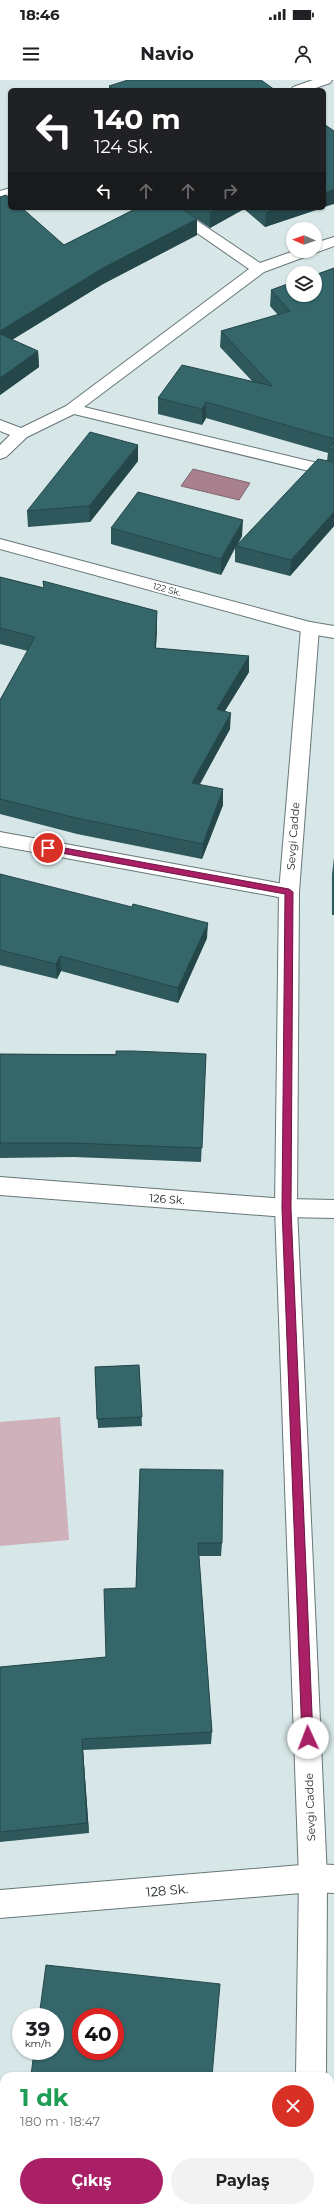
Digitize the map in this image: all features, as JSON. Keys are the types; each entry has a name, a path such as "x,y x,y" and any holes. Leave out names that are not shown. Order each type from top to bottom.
{"street":[{"path":"303,88 325,80"},
{"path":"171,210 259,269"},
{"path":"322,245 334,241"},
{"path":"0,454 21,434 72,409 259,269 288,258"},
{"path":"72,409 334,472"},
{"path":"0,425 21,434"},
{"name":"122 Sk.","path":"0,544 310,628 334,632"},
{"name":"Sevgi Cadde","path":"310,628 289,892 286,1208 324,1878 312,2072"},
{"path":"0,839 289,892"},
{"name":"126 Sk.","path":"0,1186 286,1208 334,1209"},
{"name":"128 Sk.","path":"0,1904 324,1878"}],"shaded area":[{"path":"193,469 250,483 239,500 181,486"},
{"path":"60,1417 69,1540 0,1546 0,1422"}],"building":[{"path":"128,80 261,80 272,88 112,88 109,86"},
{"path":"326,125 334,131 334,189 326,192"},
{"path":"6,195 8,196 8,210 24,210 64,245 133,210 184,210 197,219 103,268 0,331 0,197"},
{"path":"334,268 334,439 206,402 202,409 158,398 182,365 272,386 221,331 290,311 271,290 286,285 286,302 322,302 322,272"},
{"path":"0,334 38,351 0,378"},
{"path":"90,432 138,445 89,506 27,511"},
{"path":"334,442 334,450 328,448"},
{"path":"318,459 334,462 334,512 291,560 236,546"},
{"path":"138,492 243,520 221,559 111,528"},
{"path":"0,577 44,588 43,581 157,611 155,648 249,656 217,709 231,713 192,783 223,789 203,844 76,818 0,799 0,700 35,637 0,628"},
{"path":"0,874 132,907 133,904 208,923 178,988 60,956 56,964 0,950"},
{"path":"116,1051 206,1054 202,1148 73,1143 0,1143 0,1054 116,1055"},
{"path":"139,1365 142,1417 97,1419 95,1367"},
{"path":"140,1469 223,1470 222,1543 198,1543 212,1732 82,1739 87,1823 0,1832 0,1667 106,1657 104,1589 136,1588"},
{"path":"46,1965 220,1984 212,2072 31,2072 33,2060 64,2060 64,2008 40,2008"}],"route":[{"path":"48,848 289,892 286,1208 308,1738"}]}
